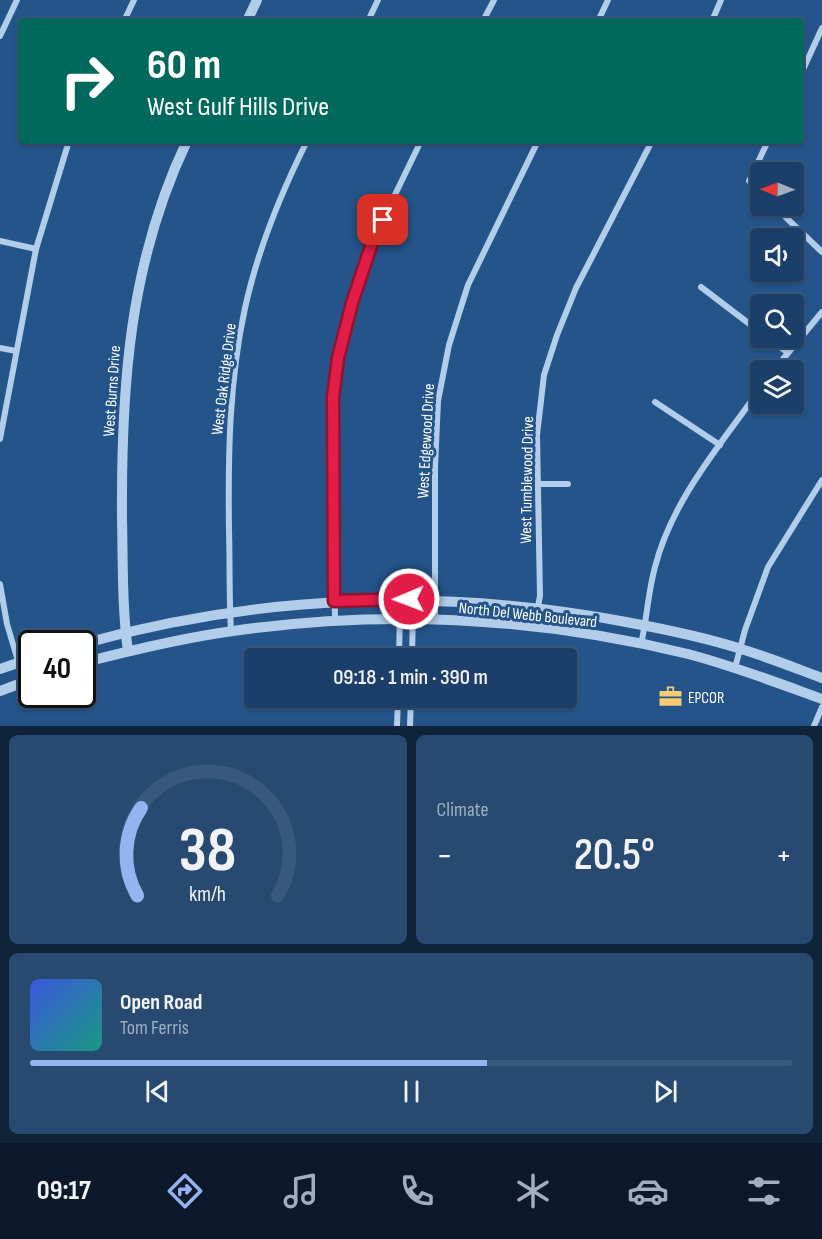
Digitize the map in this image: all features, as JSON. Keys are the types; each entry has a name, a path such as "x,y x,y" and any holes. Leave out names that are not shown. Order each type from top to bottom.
{"street":[{"path":"0,36 17,0"},
{"path":"125,18 135,0"},
{"path":"248,18 257,0"},
{"path":"369,18 378,0"},
{"path":"485,18 494,0"},
{"path":"599,18 608,0"},
{"path":"713,18 721,0"},
{"path":"804,67 822,28"},
{"path":"0,439 36,249 68,144"},
{"name":"West Burns Drive","path":"128,651 125,632 121,449 127,358 144,262 165,195 186,144"},
{"name":"West Oak Ridge Drive","path":"231,631 228,462 230,417 237,357 245,307 263,250 281,198 306,144"},
{"path":"334,621 333,397 338,358 352,303 373,240 420,144"},
{"name":"West Edgewood Drive","path":"435,619 437,412 449,345 468,285 537,144"},
{"name":"West Tumblewood Drive","path":"534,627 540,596 537,435 544,375 576,288 650,144"},
{"path":"758,162 767,144"},
{"path":"784,216 822,252"},
{"path":"0,241 36,249"},
{"path":"701,287 750,324"},
{"path":"781,360 822,312"},
{"path":"0,348 16,351"},
{"path":"782,348 787,352"},
{"path":"655,402 720,445"},
{"path":"641,644 655,566 669,526 687,493 750,403"},
{"path":"735,668 745,630 768,567 822,480"},
{"path":"537,484 568,484"},
{"path":"0,584 7,624 18,662 0,669"},
{"path":"399,648 400,609 409,599 413,610 412,648"},
{"name":"North Del Webb Boulevard","path":"96,640 125,632 230,612 334,601 409,599 486,603 537,608 645,626 741,649 822,678"},
{"name":"North Del Webb Boulevard","path":"96,659 171,641 231,631 334,621 435,619 534,627 641,644 735,668 822,699"},
{"path":"0,691 18,684"},
{"path":"814,726 822,707"},
{"path":"397,726 398,708"},
{"path":"410,726 411,708"}],"place":[{"name":"EPCOR","path":"670,697"}],"route":[{"path":"383,220 373,240 352,303 338,358 333,397 334,601 409,599"}]}
